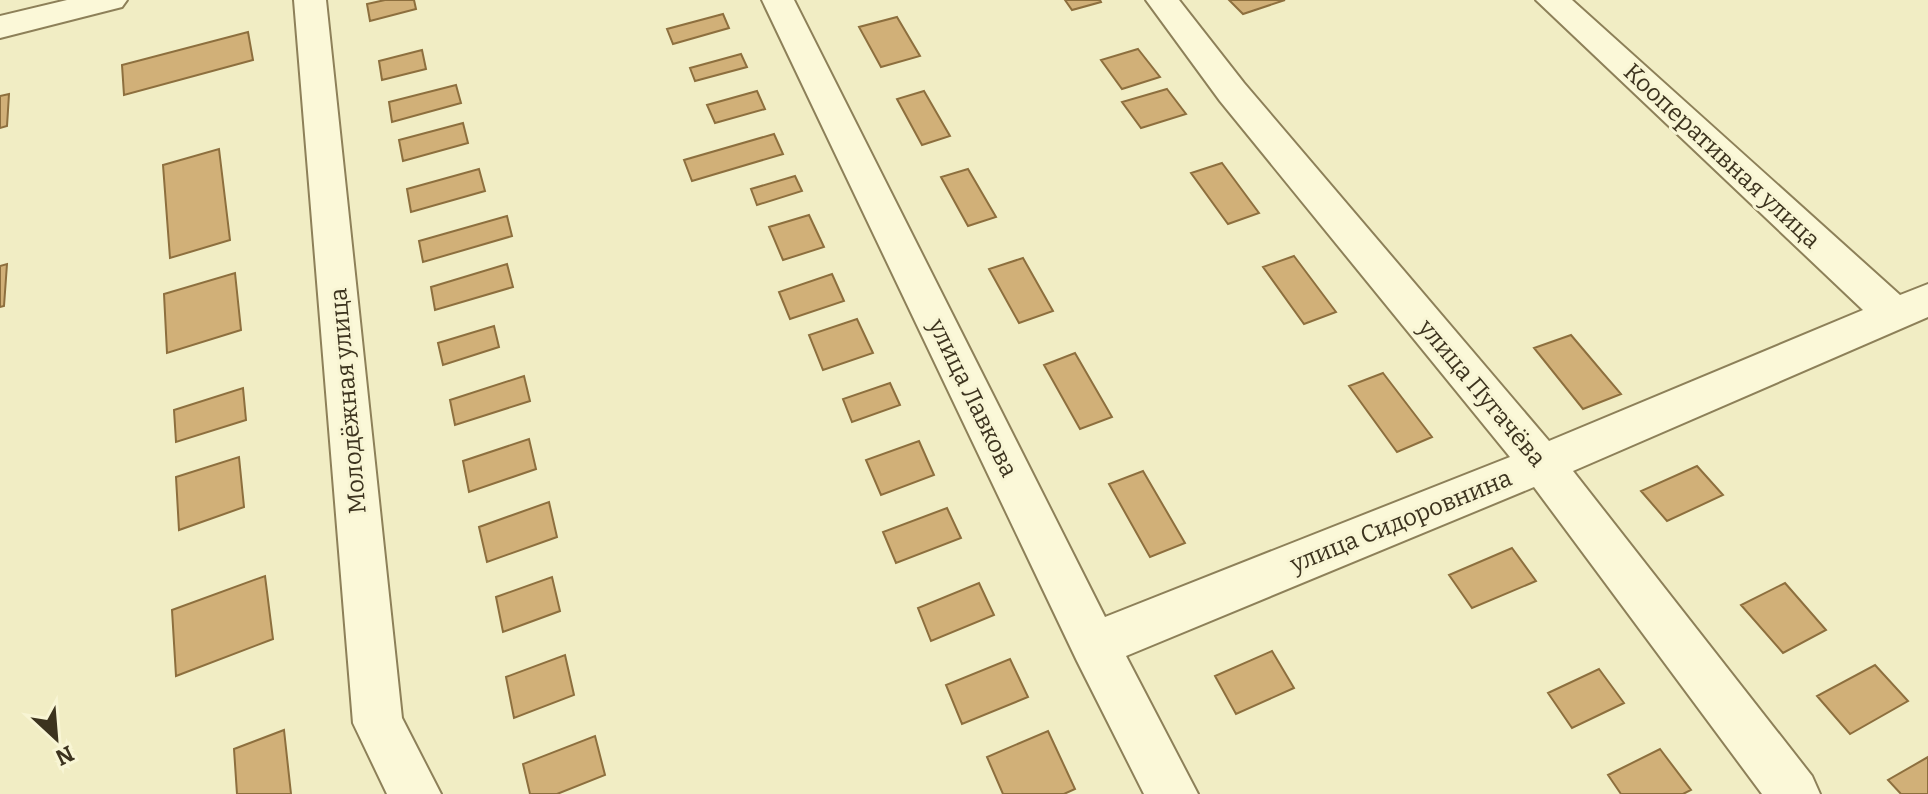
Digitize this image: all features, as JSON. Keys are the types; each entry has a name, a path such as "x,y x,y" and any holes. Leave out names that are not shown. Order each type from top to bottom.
{"street":[{"path":"0,27 111,0"},
{"name":"Молодёжная улица","path":"310,0 378,723 415,794"},
{"name":"улица Лавкова","path":"778,0 1094,645 1172,794"},
{"name":"улица Пугачёва","path":"1162,0 1232,92 1542,464 1794,794"},
{"name":"Кооперативная улица","path":"1552,0 1910,306"},
{"name":"улица Сидоровнина","path":"1094,645 1542,464 1910,306"}],"building":[{"path":"385,0 414,0 416,9 370,21 367,4"},
{"path":"1065,0 1100,0 1101,2 1072,10"},
{"path":"1229,0 1285,0 1243,14"},
{"path":"723,14 729,28 673,44 667,29"},
{"path":"897,17 920,56 881,67 859,27"},
{"path":"248,32 253,60 124,95 122,65"},
{"path":"1138,49 1160,77 1122,89 1101,60"},
{"path":"422,50 426,69 382,80 379,61"},
{"path":"741,54 747,67 695,81 690,68"},
{"path":"456,85 461,103 392,122 389,102"},
{"path":"1167,89 1186,114 1141,128 1122,102"},
{"path":"757,91 765,109 715,123 707,105"},
{"path":"924,91 950,136 922,145 897,99"},
{"path":"9,94 7,126 0,128 0,96"},
{"path":"463,123 468,143 403,161 399,140"},
{"path":"774,134 783,154 692,181 684,160"},
{"path":"219,149 230,240 170,258 163,165"},
{"path":"1222,163 1259,213 1228,224 1191,173"},
{"path":"479,169 485,191 411,212 407,189"},
{"path":"968,169 996,217 968,226 941,177"},
{"path":"795,176 802,191 757,205 751,189"},
{"path":"809,215 824,247 783,260 769,227"},
{"path":"507,216 512,236 423,262 419,241"},
{"path":"1294,256 1336,312 1304,324 1263,267"},
{"path":"1023,258 1053,311 1019,323 989,269"},
{"path":"7,264 4,306 0,307 0,266"},
{"path":"507,264 513,287 435,310 431,287"},
{"path":"235,273 241,330 167,353 164,294"},
{"path":"832,274 844,301 790,319 779,292"},
{"path":"857,319 873,353 823,370 809,335"},
{"path":"494,326 499,347 443,365 438,343"},
{"path":"1571,335 1621,394 1583,409 1534,348"},
{"path":"1075,353 1112,417 1080,429 1044,365"},
{"path":"1383,373 1432,437 1397,452 1349,386"},
{"path":"524,376 530,401 455,425 450,400"},
{"path":"890,383 900,405 852,422 843,399"},
{"path":"243,388 246,420 176,442 174,410"},
{"path":"529,439 536,469 469,492 463,461"},
{"path":"919,441 934,475 881,495 866,460"},
{"path":"239,457 244,507 179,530 176,477"},
{"path":"1697,466 1723,495 1667,521 1641,491"},
{"path":"1143,471 1185,543 1150,557 1109,484"},
{"path":"549,502 557,537 487,562 479,527"},
{"path":"947,508 961,538 896,563 883,532"},
{"path":"1512,548 1536,581 1472,608 1449,575"},
{"path":"265,576 273,639 176,676 172,610"},
{"path":"552,577 560,611 503,632 496,597"},
{"path":"979,583 994,615 931,641 918,608"},
{"path":"1785,583 1826,630 1783,653 1741,605"},
{"path":"1272,651 1294,688 1236,714 1215,676"},
{"path":"565,655 574,695 514,718 506,677"},
{"path":"1010,659 1028,697 962,724 946,685"},
{"path":"1875,665 1908,701 1850,734 1817,696"},
{"path":"1599,669 1624,703 1572,728 1548,693"},
{"path":"284,730 291,794 237,794 234,749"},
{"path":"1048,731 1075,789 1064,794 1003,794 987,757"},
{"path":"595,736 605,775 557,794 530,794 523,764"},
{"path":"1660,749 1691,790 1683,794 1621,794 1608,775"},
{"path":"1928,757 1928,794 1901,794 1888,780"}]}
